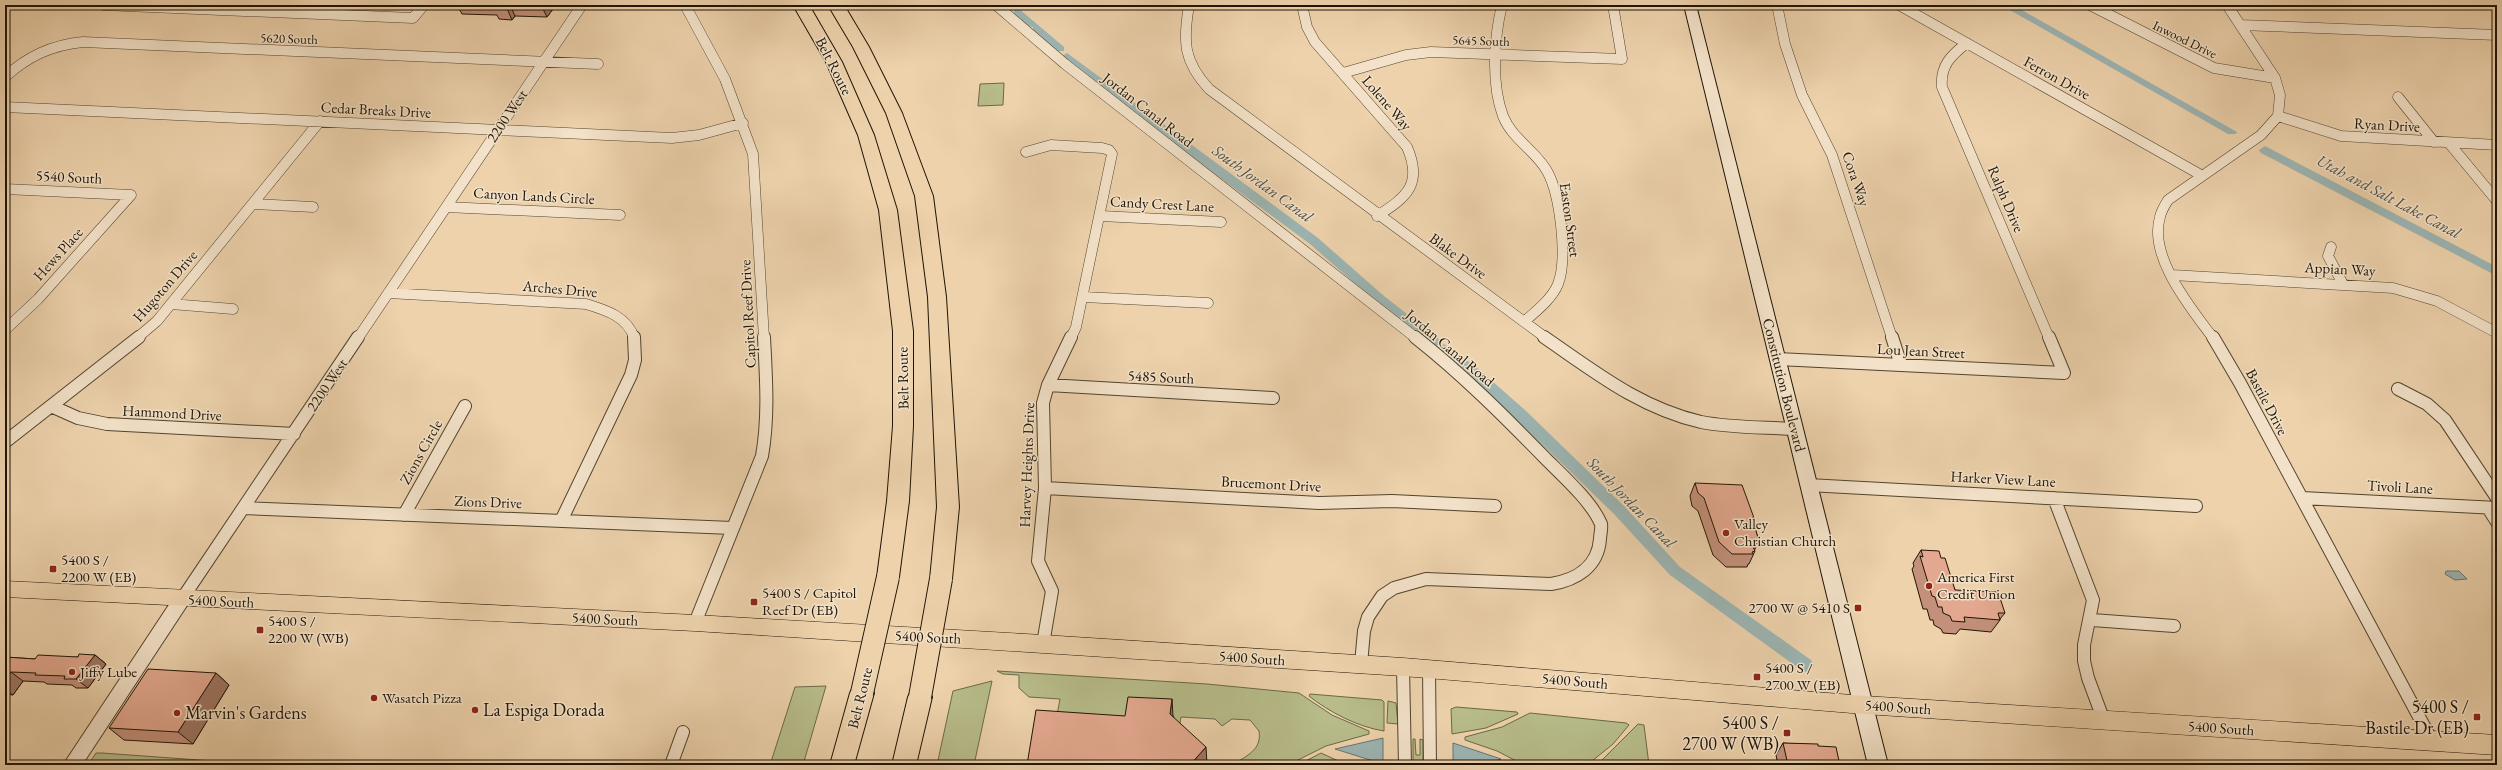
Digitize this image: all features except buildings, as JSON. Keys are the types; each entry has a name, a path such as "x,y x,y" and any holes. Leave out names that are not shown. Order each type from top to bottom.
{"highway":[{"name":"Belt Route","path":"801,5 834,62 866,135 888,210 902,332 903,418 898,501 888,577 862,693 842,765"},
{"name":"Belt Route","path":"836,5 862,47 894,113 924,196 937,297 948,507 941,579 920,697 904,765"}],"main road":[{"name":"Constitution Boulevard","path":"1690,5 1878,765"},
{"name":"5400 South","path":"5,589 182,599 695,623 1043,644 1403,667 1864,705 2497,745"}],"street":[{"path":"103,5 413,18 424,5"},
{"path":"285,13 292,5"},
{"name":"2200 West","path":"72,765 582,5"},
{"name":"Capitol Reef Drive","path":"685,5 716,59 743,123 755,167 766,388 766,433 762,456 741,512 732,528 695,623"},
{"name":"Jordan Canal Road","path":"996,5 1065,64 1437,354 1504,416 1579,492 1601,525 1600,550 1584,572 1568,581 1551,584 1426,579 1408,581 1394,588 1381,596 1371,608 1365,622 1361,664"},
{"name":"Blake Drive","path":"1189,5 1184,35 1184,48 1192,69 1200,80 1219,98 1377,216 1608,383 1650,406 1684,417 1720,424 1795,429"},
{"name":"Lolene Way","path":"1302,5 1310,35 1407,147 1413,158 1415,176 1410,190 1405,196 1377,216"},
{"name":"Easton Street","path":"1502,5 1496,27 1496,54 1503,117 1514,134 1541,163 1550,177 1556,204 1562,256 1559,282 1551,296 1524,322"},
{"name":"5645 South","path":"1342,73 1381,61 1418,53 1451,52 1622,59 1613,5"},
{"name":"Cora Way","path":"1777,5 1780,22 1808,110 1825,138 1832,155 1901,365"},
{"name":"Ferron Drive","path":"1899,5 2201,175"},
{"name":"Inwood Drive","path":"2090,5 2214,68 2275,78"},
{"path":"2227,5 2275,78 2280,95 2278,116"},
{"path":"2240,25 2497,35"},
{"name":"5620 South","path":"5,77 35,54 59,45 83,42 598,64"},
{"name":"Ralph Drive","path":"1968,43 1946,61 1941,76 1942,86 2064,373"},
{"path":"2398,97 2434,142"},
{"name":"Cedar Breaks Drive","path":"5,107 672,138 699,135 743,123"},
{"name":"Bastile Drive","path":"2278,116 2261,135 2201,175 2168,200 2163,206 2157,222 2161,253 2194,312 2222,351 2432,741"},
{"name":"Ryan Drive","path":"2278,116 2341,136 2449,143 2497,144"},
{"name":"Hugoton Drive","path":"5,442 139,338 171,304 320,122"},
{"path":"2449,143 2497,201"},
{"name":"Harvey Heights Drive","path":"1026,152 1051,145 1102,148 1109,150 1112,159 1101,216 1074,335 1048,386 1042,403 1045,488 1038,561 1052,590 1043,644"},
{"name":"5540 South","path":"5,189 131,195"},
{"name":"Hews Place","path":"5,330 38,298 131,195"},
{"path":"253,204 313,207"},
{"name":"Canyon Lands Circle","path":"446,207 620,215"},
{"name":"Candy Crest Lane","path":"1101,216 1221,222"},
{"path":"2331,247 2328,256 2343,284"},
{"name":"Appian Way","path":"2172,275 2379,286 2415,294 2437,301 2497,332"},
{"name":"Arches Drive","path":"388,293 586,304 606,309 629,326 635,338 637,349 631,375 561,521"},
{"path":"1083,296 1208,303"},
{"path":"171,304 233,309"},
{"name":"Lou Jean Street","path":"1777,359 2064,373"},
{"name":"5485 South","path":"1048,386 1273,398"},
{"path":"2398,389 2427,404 2445,420 2497,498"},
{"name":"Hammond Drive","path":"51,406 78,418 107,424 294,434"},
{"name":"Zions Circle","path":"404,515 466,406"},
{"name":"Harker View Lane","path":"1808,485 2196,506"},
{"name":"Brucemont Drive","path":"1045,488 1319,503 1392,501 1495,506"},
{"path":"2054,498 2091,591 2093,600 2092,620 2085,639 2084,667 2104,721"},
{"name":"Tivoli Lane","path":"2302,498 2492,508"},
{"name":"Zions Drive","path":"244,508 732,528"},
{"path":"2492,508 2497,522"},
{"path":"2092,620 2174,626"},
{"path":"1403,667 1405,765"},
{"path":"1428,669 1430,765"},
{"path":"671,765 683,732"}],"green space":[{"path":"1004,83 1003,105 978,106 980,84"},
{"path":"997,671 1207,684 1299,693 1332,715 1369,731 1369,734 1326,746 1288,765 1233,765 1248,755 1258,743 1259,731 1250,720 1232,719 1222,726 1215,719 1181,717 1178,737 1173,733 1174,716 1129,713 1126,733 1057,715 1060,699 1029,697 1019,688 1019,675 1003,674"},
{"path":"992,681 974,765 937,765 953,691"},
{"path":"826,686 803,765 770,765 795,687"},
{"path":"1310,694 1382,700 1384,702 1384,731 1364,726 1344,718 1317,702 1309,696"},
{"path":"1388,701 1396,703 1398,724 1387,723"},
{"path":"1456,707 1517,712 1518,714 1486,728 1452,734 1451,709"},
{"path":"1530,713 1626,723 1629,725 1613,744 1587,765 1524,765 1497,751 1465,740 1465,737 1502,727"},
{"path":"1638,724 1644,725 1649,765 1597,765"},
{"path":"1413,739 1415,739 1416,755 1420,755 1420,739 1423,740 1423,765 1413,765"},
{"path":"96,753 102,753 241,763 88,765"},
{"path":"1321,753 1347,765 1298,765"}],"water":[{"path":"2446,571 2459,571 2467,579 2455,580 2445,574"},
{"path":"1383,738 1383,764 1335,749"},
{"path":"1453,743 1501,759 1480,765 1453,765"}],"waterway":[{"name":"Utah and Salt Lake Canal","path":"2006,5 2232,132"},
{"name":"South Jordan Canal","path":"1018,11 1032,24"},
{"name":"South Jordan Canal","path":"1037,28 1060,49"},
{"name":"South Jordan Canal","path":"1067,56 1178,142 1314,241 1380,299 1435,342"},
{"name":"Utah and Salt Lake Canal","path":"2265,150 2497,272"},
{"name":"South Jordan Canal","path":"1444,349 1471,370 1520,414 1619,510 1675,571 1806,665"}],"place":[{"name":"Valley Christian Church","path":"1726,533"},
{"name":"5400 S / 2200 W (EB)","path":"53,569"},
{"name":"America First Credit Union","path":"1929,586"},
{"name":"5400 S / Capitol Reef Dr (EB)","path":"754,602"},
{"name":"2700 W @ 5410 S","path":"1858,608"},
{"name":"5400 S / 2200 W (WB)","path":"260,630"},
{"name":"Jiffy Lube","path":"72,672"},
{"name":"5400 S / 2700 W (EB)","path":"1757,677"},
{"name":"Wasatch Pizza","path":"374,698"},
{"name":"La Espiga Dorada","path":"475,710"},
{"name":"Marvin's Gardens","path":"177,713"},
{"name":"5400 S / Bastile Dr (EB)","path":"2477,717"},
{"name":"5400 S / 2700 W (WB)","path":"1787,733"}]}
